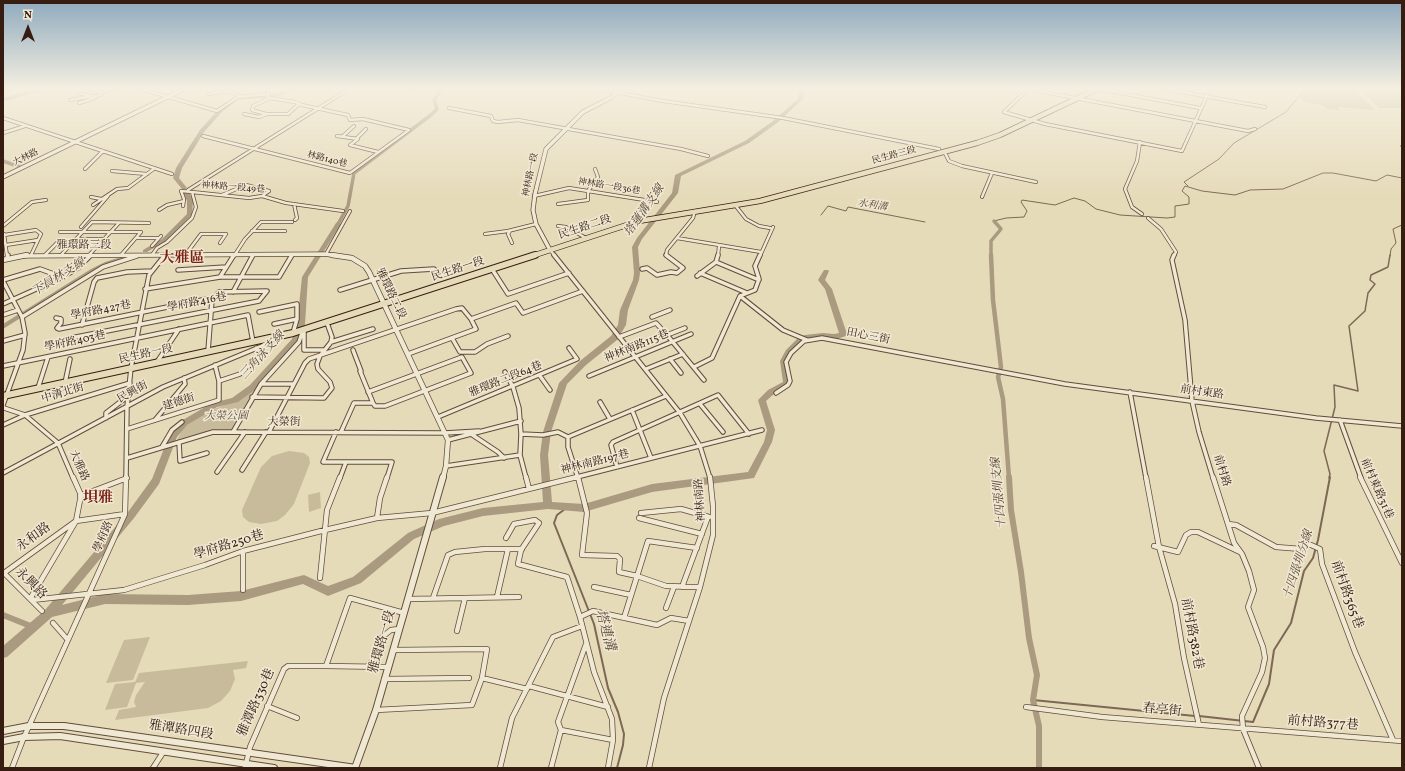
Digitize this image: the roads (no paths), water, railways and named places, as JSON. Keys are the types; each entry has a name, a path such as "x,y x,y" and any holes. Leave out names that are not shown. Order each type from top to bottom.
{"main road":[{"name":"民生路三段","path":"735,205 741,201 986,136 1014,125"},
{"name":"民生路三段","path":"659,217 760,200 994,137 1017,125"},
{"name":"民生路二段","path":"550,250 659,217"},
{"name":"民生路一段","path":"4,396 208,352 255,345 384,305 550,250"}],"street":[{"name":"大林路","path":"3,177 109,125"},
{"path":"183,206 184,201 181,191 188,190 290,125"},
{"name":"林路140巷","path":"254,148 350,173 409,130 388,125"},
{"path":"545,125 681,149 708,156"},
{"name":"神林路一段","path":"550,250 536,224 533,210 534,196 546,149 571,125"},
{"path":"818,125 939,149"},
{"path":"1058,125 1182,151 1193,125"},
{"path":"1218,125 1248,130 1255,128"},
{"path":"3,133 25,126 172,174"},
{"path":"342,137 354,126"},
{"path":"366,129 356,139 358,139 350,145 378,152"},
{"path":"203,136 254,148"},
{"path":"337,136 356,139"},
{"path":"1140,142 1137,161 1126,183 1125,189 1132,207 1142,214"},
{"path":"86,169 103,151"},
{"path":"944,151 950,162 992,173 1036,182"},
{"path":"93,205 116,189 128,188 155,168"},
{"path":"558,204 588,200 588,191 598,177 595,169"},
{"path":"112,171 147,174"},
{"path":"982,197 992,173"},
{"path":"221,195 246,185 270,191 262,196"},
{"name":"神林路一段36巷","path":"534,196 569,188 657,202"},
{"path":"152,255 157,248 167,242 192,218 196,207 195,200 192,192 188,190"},
{"name":"神林路一段49巷","path":"192,192 249,198 262,196 294,204 342,211"},
{"path":"81,227 111,193"},
{"path":"91,197 101,199"},
{"path":"3,226 32,202 46,200"},
{"path":"159,210 167,205 184,201"},
{"path":"294,204 297,218 296,220"},
{"path":"694,367 712,358 740,296 755,290 759,280 755,266 771,228 759,226 746,219 735,205"},
{"path":"325,254 350,211"},
{"path":"642,269 647,268 657,275 671,272 677,273 683,268 666,255 667,250 693,218 696,211"},
{"name":"前村路","path":"1148,218 1161,229 1176,252 1172,260 1185,320 1192,401 1199,432 1234,543 1249,571 1254,590 1248,607 1263,647 1265,658 1262,672 1242,716 1243,729"},
{"path":"61,254 92,222 149,222"},
{"path":"3,304 78,268 119,222"},
{"path":"220,277 234,254 257,225 261,222 292,222"},
{"path":"485,234 510,231 536,224"},
{"path":"558,226 566,227 586,238"},
{"path":"5,259 8,253 4,234 36,230 42,234 31,254"},
{"path":"220,243 229,230"},
{"path":"252,231 285,231"},
{"path":"510,231 508,234 512,243"},
{"path":"60,232 141,232 124,254"},
{"path":"186,254 201,234 226,234"},
{"path":"136,238 159,237 152,246"},
{"path":"678,238 761,252"},
{"path":"76,239 104,239"},
{"path":"6,245 38,240"},
{"path":"45,254 60,240"},
{"path":"697,276 716,262 718,258 719,246"},
{"name":"神林南路","path":"550,250 680,413 700,446 710,475 712,488 710,518 713,535 700,587 664,698 649,768"},
{"name":"雅環路三段","path":"5,259 31,254 165,254"},
{"name":"雅環路二段","path":"165,254 325,254 352,258 365,266 426,390 448,440 446,466 430,521"},
{"name":"學府路","path":"12,768 24,737 125,514 127,478 127,407 131,368 145,288 152,271 165,254"},
{"path":"208,352 212,300 219,292 233,292 254,254"},
{"path":"145,288 220,277 279,277 293,254"},
{"path":"22,317 103,267 141,255"},
{"path":"716,262 759,280"},
{"path":"178,270 226,267"},
{"path":"3,281 40,268 62,277"},
{"path":"340,290 401,271 434,269 436,271"},
{"path":"492,269 508,294 569,273"},
{"path":"82,324 94,282 97,278 127,272 152,271"},
{"path":"700,273 747,293"},
{"name":"大雅路","path":"3,281 22,317 25,335 24,350 4,396 3,407 25,414 58,444 80,496 76,521 31,600"},
{"name":"學府路416巷","path":"66,339 259,301 267,291 233,292"},
{"path":"471,319 516,303 523,313 583,291"},
{"path":"740,296 783,330 806,340 791,353 786,362 790,381 788,385 776,393"},
{"name":"學府路427巷","path":"56,318 61,319 61,323 57,328 59,329 206,299 212,300"},
{"path":"259,312 297,304 297,319 293,333"},
{"path":"242,470 268,432 304,363 310,359 456,309 462,308 471,319 476,329 408,354"},
{"path":"3,315 18,310"},
{"path":"652,317 670,310"},
{"name":"學府路403巷","path":"3,366 248,315 255,345"},
{"path":"274,324 297,319"},
{"path":"327,323 332,337 331,342"},
{"path":"619,337 656,323 704,380"},
{"path":"667,335 685,328"},
{"path":"157,363 168,342 180,329"},
{"path":"252,397 324,398 332,388 327,378 318,369 320,356 323,350 331,342 373,329"},
{"path":"304,330 304,350 323,350"},
{"path":"233,432 252,397 261,384 299,342 304,330"},
{"name":"神林南路115巷","path":"589,376 691,334"},
{"path":"3,341 25,335"},
{"path":"452,338 460,352 474,352 491,342 508,336"},
{"name":"田心三街","path":"806,340 822,338 836,340 1001,373"},
{"path":"219,381 240,374 260,356 255,345"},
{"name":"民興街","path":"3,473 163,387 215,365 255,345"},
{"name":"雅環路二段64巷","path":"438,417 540,376 577,359 570,348"},
{"path":"353,350 373,403"},
{"path":"646,369 683,354"},
{"path":"38,389 48,357"},
{"path":"341,432 354,403 373,403 376,406 385,406 471,374 462,357 368,392"},
{"path":"65,383 70,359"},
{"path":"670,359 680,373"},
{"name":"建德街","path":"127,429 219,400 219,381 215,365"},
{"path":"505,372 513,387 521,421 520,455 529,489"},
{"name":"前村東路","path":"1001,373 1316,418 1402,426"},
{"path":"540,376 550,390"},
{"path":"154,421 186,384 184,378"},
{"name":"中清北街","path":"3,425 25,414 130,383"},
{"path":"261,384 294,384"},
{"name":"前村路382巷","path":"1130,392 1159,547 1175,604 1184,658 1199,725"},
{"path":"617,467 611,445 613,442 718,395 749,434"},
{"path":"106,418 106,413 128,396"},
{"path":"520,434 543,435 558,432 568,437 666,396"},
{"path":"600,402 610,419"},
{"path":"700,404 723,432"},
{"path":"632,410 651,458"},
{"name":"前村東路31巷","path":"1340,420 1360,476 1402,563"},
{"path":"448,440 521,421"},
{"path":"163,447 172,430 182,422"},
{"name":"神林南路197巷","path":"432,513 762,430"},
{"name":"大榮街","path":"127,458 213,432 445,433 479,431"},
{"path":"217,472 244,432"},
{"path":"336,432 323,462 392,462 380,498 377,518"},
{"path":"467,432 498,452 504,458"},
{"path":"568,437 568,447 578,476 587,513 582,555 617,556 620,559 619,572 637,576 666,586 700,587"},
{"path":"178,443 180,461 207,453"},
{"path":"446,466 520,455"},
{"path":"320,578 327,510 346,462"},
{"path":"80,496 127,478"},
{"path":"641,513 681,509 710,518 702,534 682,587"},
{"name":"學府路250巷","path":"31,600 89,595 124,590 205,565 243,551 325,530 377,518 432,513"},
{"path":"76,521 125,514"},
{"path":"639,518 702,534"},
{"path":"506,538 514,524 535,520 538,523 522,549 518,564 567,577 580,617 594,672 612,718 613,740 608,768"},
{"name":"永和路","path":"3,573 76,521"},
{"name":"雅環路一段","path":"355,768 376,710 430,521"},
{"name":"前村路365巷","path":"1228,524 1236,525 1276,547 1301,549 1307,545 1311,545 1320,549 1322,564 1355,652 1393,740"},
{"path":"1154,546 1178,552 1186,534 1198,532 1240,552"},
{"path":"624,618 648,541 697,548"},
{"path":"433,598 448,555 455,552 485,549 522,549"},
{"path":"497,597 508,549"},
{"path":"243,551 243,590"},
{"name":"永興路","path":"3,573 42,611"},
{"path":"594,587 631,595"},
{"path":"666,608 674,587"},
{"path":"408,598 519,597"},
{"path":"388,667 326,666 350,598 404,613"},
{"path":"457,631 465,598"},
{"path":"580,617 593,610 657,625 670,618 689,621"},
{"path":"53,623 68,640"},
{"path":"500,768 512,718 553,637 582,626"},
{"path":"367,667 374,659 382,636 391,630 399,629"},
{"path":"551,768 560,730 558,722 587,643"},
{"path":"376,710 472,705 482,678 487,649 393,650"},
{"name":"雅潭路330巷","path":"245,766 250,747 284,669 288,666 326,666"},
{"path":"384,679 469,678"},
{"path":"482,678 567,696 608,707"},
{"path":"267,706 297,718"},
{"name":"春亭街","path":"1026,707 1102,717 1243,729"},
{"name":"雅潭路四段","path":"3,731 29,726 64,726 248,754 355,768"},
{"path":"1243,729 1258,768"},
{"name":"前村路377巷","path":"1243,729 1402,741"},
{"path":"560,730 613,740"},
{"name":"雅潭路四段","path":"3,741 24,737 60,736 164,751 245,766 274,768"},
{"path":"153,768 164,751"}],"waterway":[{"name":"下員林支線","path":"184,188 176,178 179,168 202,131 207,125"},
{"name":"三角泳支線","path":"338,224 348,206 354,173 418,125"},
{"name":"塔蓮溝支線","path":"548,505 544,455 547,432 563,383 583,363 614,338 622,325 624,310 636,280 637,273 635,247 639,239 675,193 678,175 747,142 771,125"},
{"path":"1188,186 1184,182 1219,159 1234,143 1264,125"},
{"path":"1402,144 1400,146 1402,147"},
{"path":"3,161 20,167"},
{"path":"994,221 1006,218 1024,217 1027,211 1021,202 1022,200 1055,205 1074,198 1085,201 1096,209 1120,215 1167,218 1175,217 1175,206 1189,204 1189,197 1182,191 1185,186 1202,191 1235,195 1250,190 1283,189 1323,173 1333,173 1376,181 1387,175 1402,178"},
{"name":"下員林支線","path":"145,251 164,240 190,214 190,201 186,192"},
{"name":"水利溝","path":"821,215 828,206 846,211 848,207 925,222"},
{"name":"十四張圳支線","path":"991,255 991,241 1001,229 994,221"},
{"name":"三角泳支線","path":"49,613 131,515 156,481 173,436 184,423 215,405 235,400 253,387 295,340 301,324 305,277 338,224"},
{"name":"十四張圳分線","path":"1390,256 1391,249 1396,243 1393,229 1402,225"},
{"name":"十四張圳支線","path":"991,255 993,300 1001,367 998,377 1003,399 1009,478"},
{"name":"十四張圳分線","path":"1329,478 1330,474 1324,451 1335,407 1334,385 1358,391 1349,326 1365,311 1368,293 1375,284 1370,280 1371,275 1388,267 1390,255"},
{"name":"下員林支線","path":"3,327 93,270 107,263 131,256"},
{"path":"548,505 584,508 652,488 751,475 768,442 771,430 762,400 771,392 786,384 787,381 784,361 789,352 802,339 823,336 834,337 843,334 828,289 821,280 826,271"},
{"name":"十四張圳支線","path":"1009,477 1011,510 1021,572 1029,638 1037,675 1033,700 1039,726 1039,768"},
{"name":"十四張圳分線","path":"1199,716 1253,722 1269,684 1274,650 1291,623 1304,571 1313,558 1330,477"},
{"path":"49,613 105,599 188,600 241,596 304,579 328,591 357,580 411,536 442,522 483,512 548,505"},
{"name":"塔連溝","path":"569,506 557,515 554,523 594,624 608,688 618,712 624,734 623,745 617,768"},
{"path":"3,653 49,613"},
{"path":"3,615 33,627"},
{"name":"十四張圳分線","path":"1033,700 1195,716"}],"district":[{"name":"大雅區","path":"182,259"},
{"name":"垻雅","path":"98,499"}],"park label":[{"name":"大榮公園","path":"226,417"}]}
